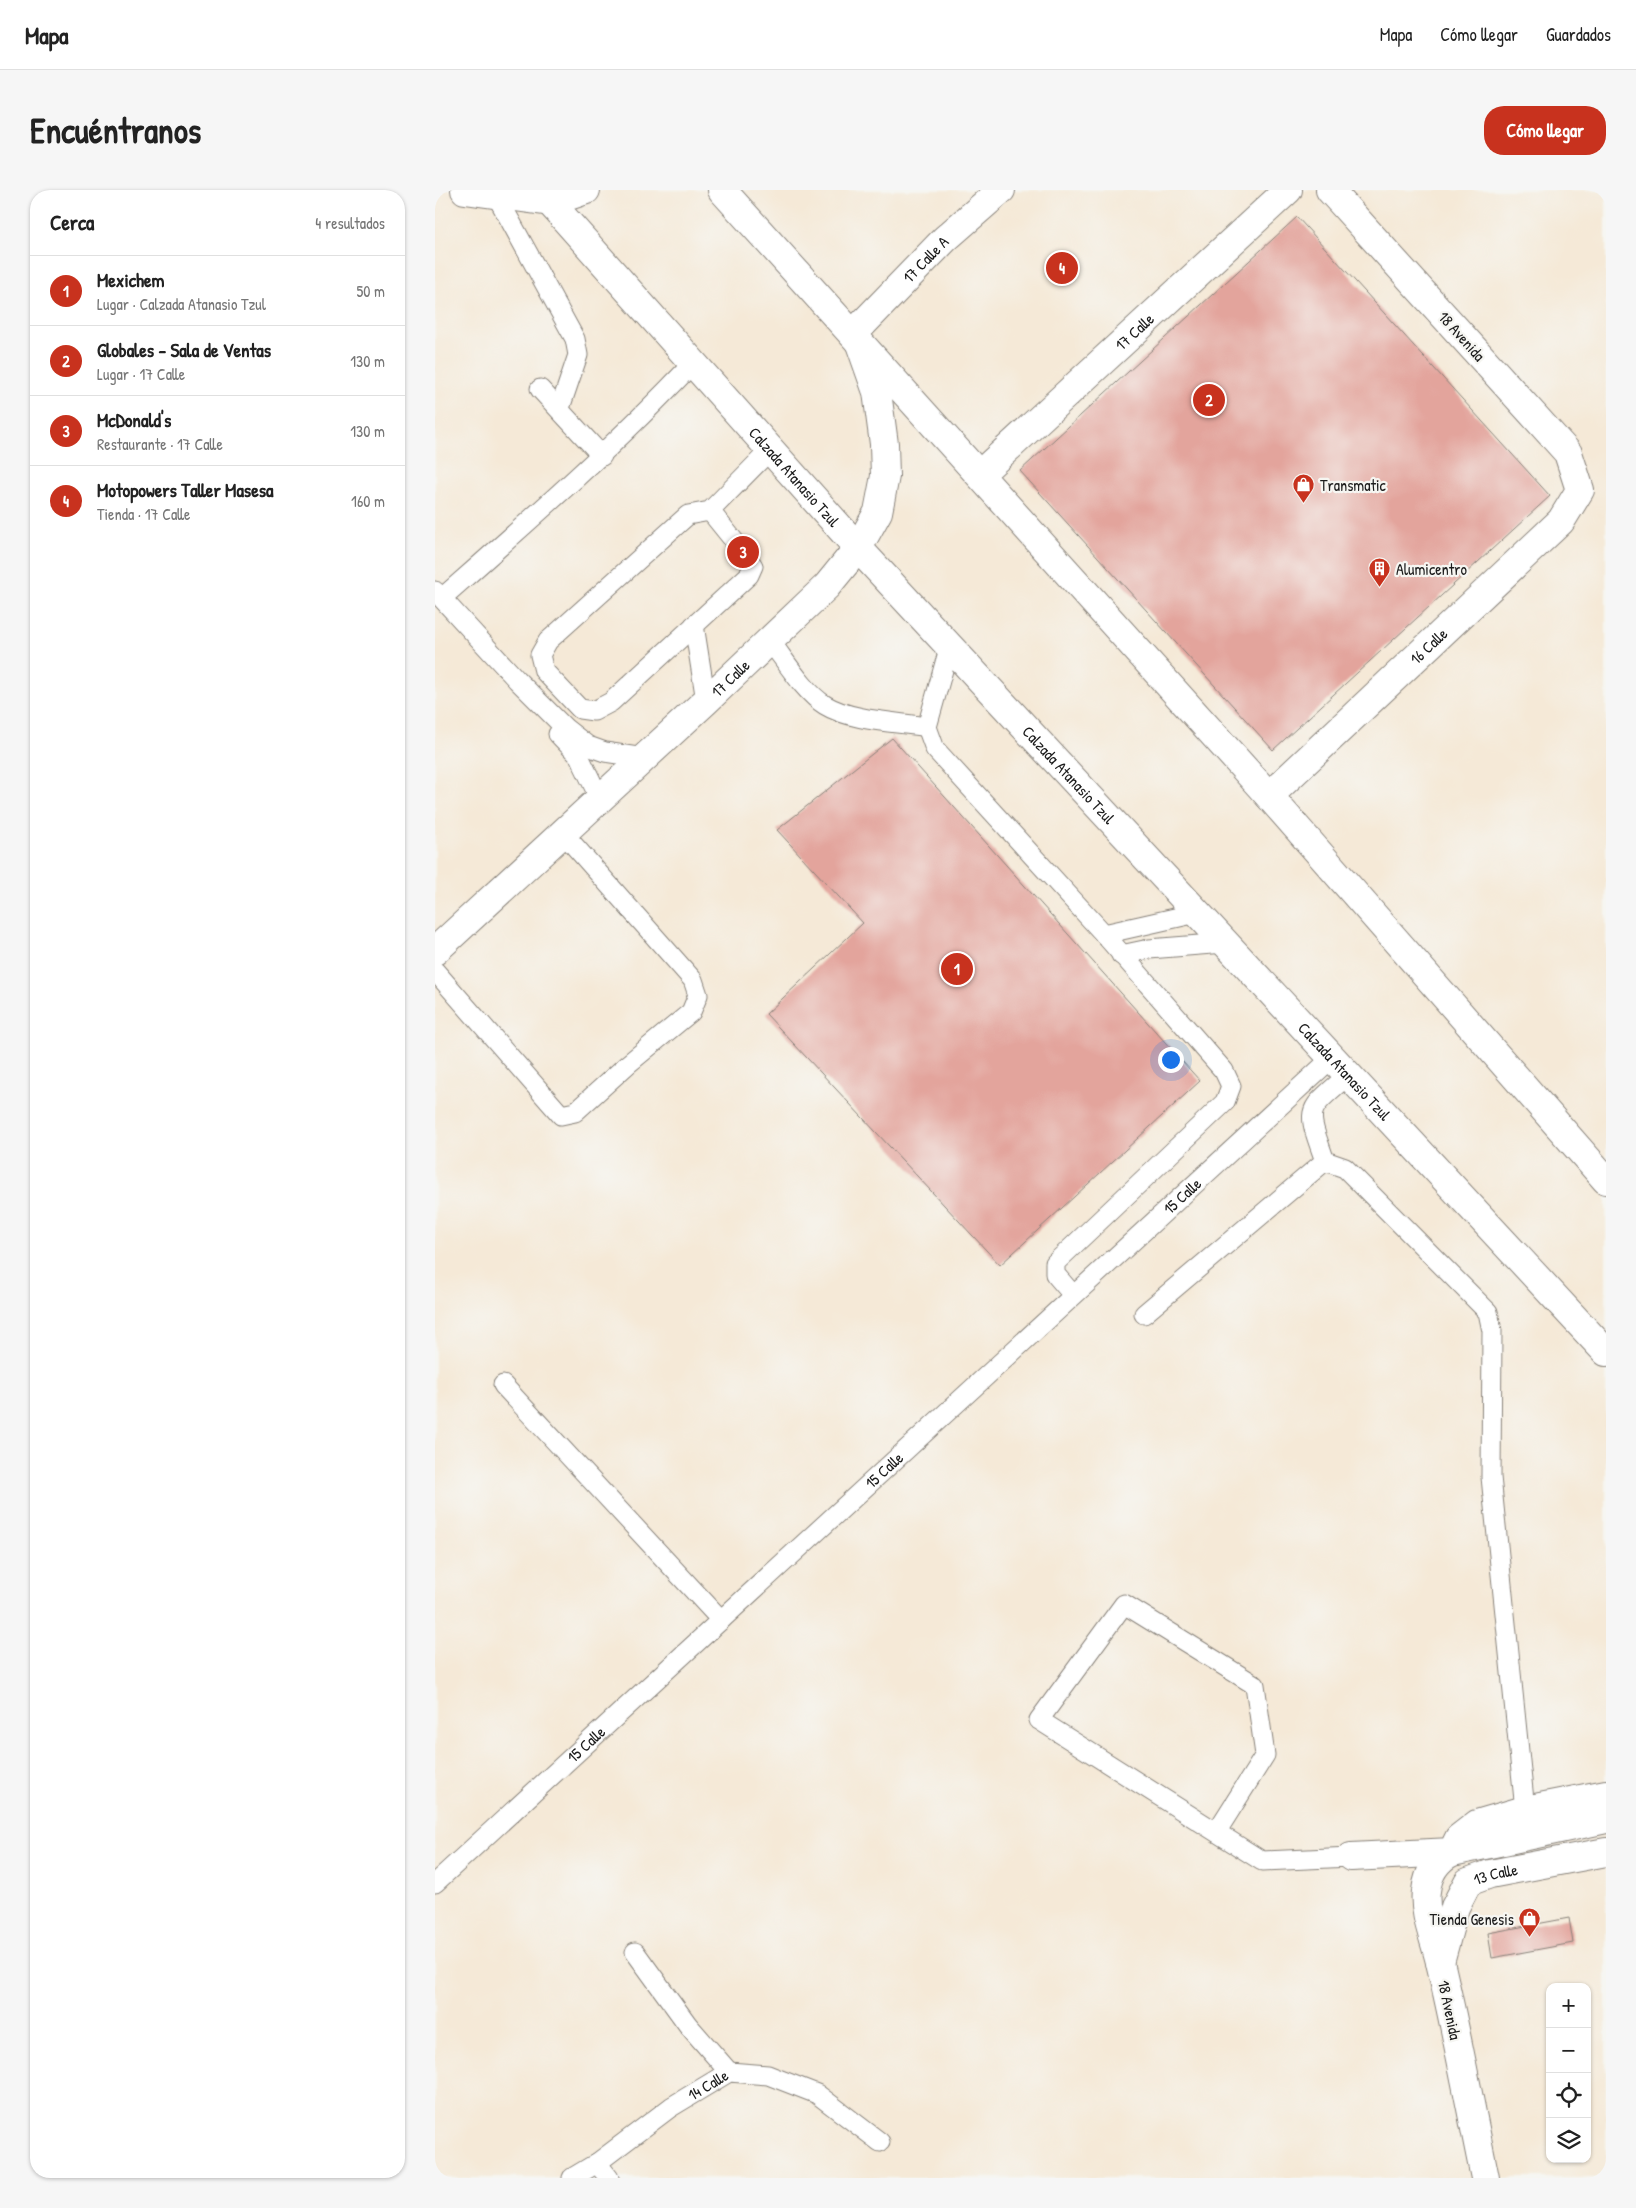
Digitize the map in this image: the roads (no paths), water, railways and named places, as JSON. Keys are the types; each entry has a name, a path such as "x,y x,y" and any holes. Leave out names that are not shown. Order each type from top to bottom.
{"main road":[{"path":"465,190 545,196 586,190"},
{"path":"722,190 1269,796 1606,1180"},
{"name":"17 Calle A","path":"855,336 945,239 1001,190"},
{"name":"17 Calle","path":"980,474 1288,190"},
{"name":"18 Avenida","path":"1330,190 1568,454 1580,490"},
{"name":"Calzada Atanasio Tzul","path":"545,196 859,548 1606,1352"},
{"name":"17 Calle","path":"435,950 770,641 827,586 859,548 878,512 885,476 884,444 877,392 855,336"},
{"name":"16 Calle","path":"1269,796 1561,521 1580,490"},
{"path":"1452,1852 1459,1838 1477,1824 1525,1810 1606,1794"},
{"name":"13 Calle","path":"1351,1857 1452,1852 1606,1819"},
{"name":"18 Avenida","path":"1452,1852 1443,1856 1433,1867 1425,1891 1427,1910 1440,1962 1485,2178"},
{"name":"13 Calle","path":"1440,1962 1455,1907 1468,1882 1490,1874 1606,1852"}],"lane":[{"path":"495,193 575,339 578,355 560,408"},
{"path":"644,758 605,752 588,746 565,728 517,680 438,595 602,456 693,363"},
{"path":"540,389 560,408 602,456"},
{"path":"710,511 753,566 749,574 611,702 594,711 580,709 543,671 540,655 547,641 688,515 710,511 771,449"},
{"path":"694,626 706,701"},
{"path":"770,641 812,694 824,705 842,713 927,727"},
{"path":"949,645 927,727 935,749 1104,934 1224,1071 1231,1086 1225,1102 1055,1263 1055,1274 1073,1295"},
{"path":"517,680 528,702 579,756 600,799"},
{"path":"435,971 561,1115 575,1112 628,1064 691,1012 698,994 693,980 563,833"},
{"path":"1104,934 1197,913"},
{"path":"1121,955 1149,949 1225,943"},
{"path":"1325,1161 1311,1121 1313,1108 1341,1066"},
{"name":"15 Calle","path":"435,1883 1073,1295 1341,1066"},
{"path":"1144,1314 1325,1161"},
{"path":"1325,1161 1345,1168 1489,1312 1493,1331 1491,1477 1525,1810"},
{"path":"503,1385 721,1620"},
{"path":"1217,1831 1265,1755 1255,1685 1124,1604 1039,1720 1262,1861 1351,1857"},
{"path":"635,1952 689,2025 729,2072"},
{"name":"14 Calle","path":"572,2178 597,2163 671,2107 729,2072 768,2075 817,2094 880,2142"},
{"path":"597,2163 609,2178"}],"place":[{"name":"Motopowers Taller Masesa","path":"1062,268"},
{"name":"Globales - Sala de Ventas","path":"1209,400"},
{"name":"Transmatic","path":"1304,504"},
{"name":"McDonald's","path":"743,552"},
{"name":"Alumicentro","path":"1380,588"},
{"name":"Mexichem","path":"957,969"},
{"name":"Tienda Genesis","path":"1530,1938"}]}
